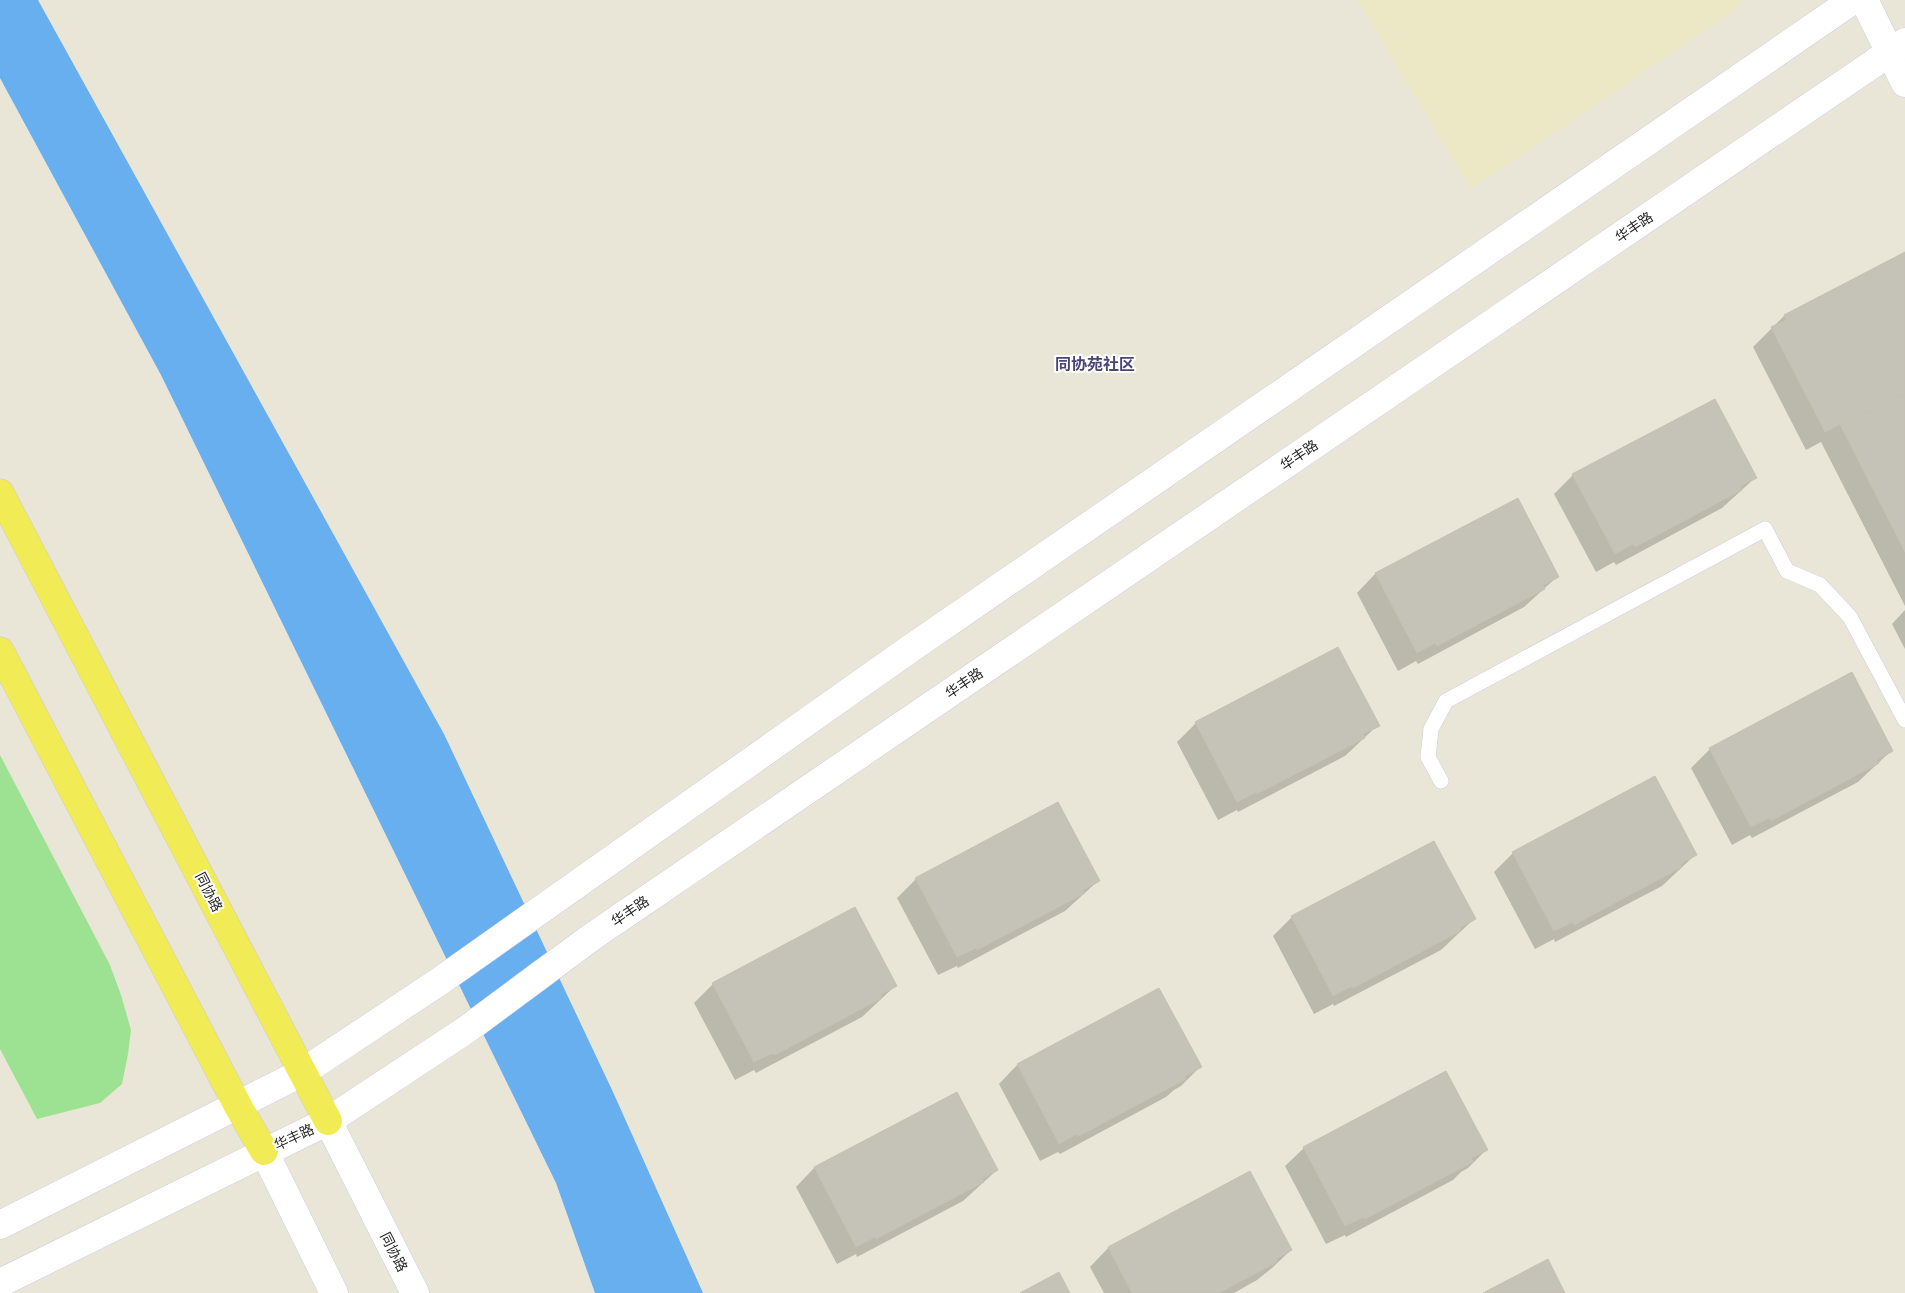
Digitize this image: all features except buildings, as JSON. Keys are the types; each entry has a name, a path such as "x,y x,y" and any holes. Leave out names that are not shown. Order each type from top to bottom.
{"main road":[{"path":"0,1225 303,1072 440,981 907,652 1853,0"},
{"path":"1864,0 1897,47 1905,83"},
{"name":"华丰路","path":"0,1283 328,1121 466,1030 594,936 1897,47"},
{"name":"同协路","path":"0,493 303,1072 415,1293"},
{"path":"0,651 238,1106 264,1152 334,1293"}],"lane":[{"path":"1441,780 1428,757 1430,729 1446,701 1765,530 1787,571 1820,584 1850,617 1905,720"}],"shaded area":[{"path":"1357,0 1743,0 1734,11 1471,189"}],"green space":[{"path":"0,755 110,965 131,1030 122,1084 100,1103 37,1119 0,1049"}],"water":[{"path":"0,0 38,0 444,734 613,1092 703,1293 595,1293 556,1183 161,375 0,78"}],"district":[{"name":"同协苑社区","path":"1095,364"}]}
